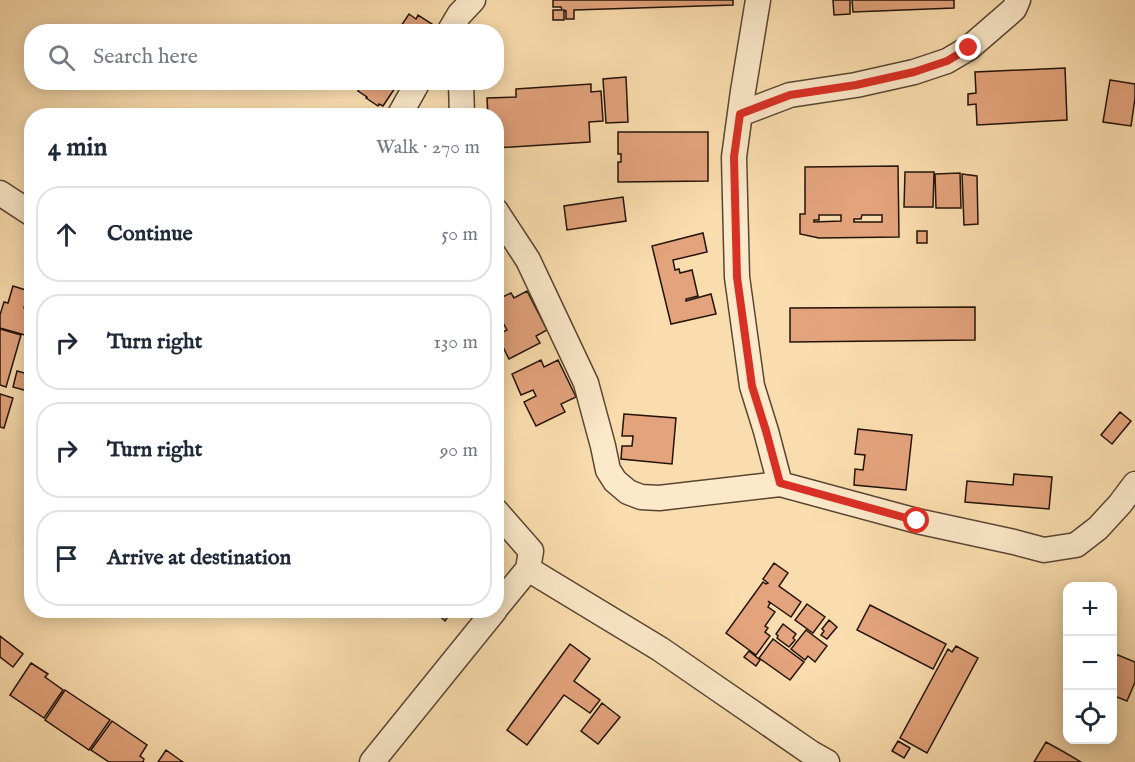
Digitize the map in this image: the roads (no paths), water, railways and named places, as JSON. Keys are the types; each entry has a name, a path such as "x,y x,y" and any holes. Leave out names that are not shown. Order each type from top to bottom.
{"street":[{"path":"758,0 734,157 737,277 752,386 780,483"},
{"path":"740,114 790,95 856,85 914,72 947,61 969,48 1014,9 1018,0"},
{"path":"403,108 414,90"},
{"path":"459,90 461,108"},
{"path":"0,193 24,209"},
{"path":"504,223 528,260 586,383 608,470 615,482 628,492 659,498 780,483 917,521 1044,550 1076,544 1098,528 1135,484"},
{"path":"504,520 531,551 528,569 504,599"},
{"path":"528,569 660,649 791,753 827,762"},
{"path":"372,762 489,618"}]}
